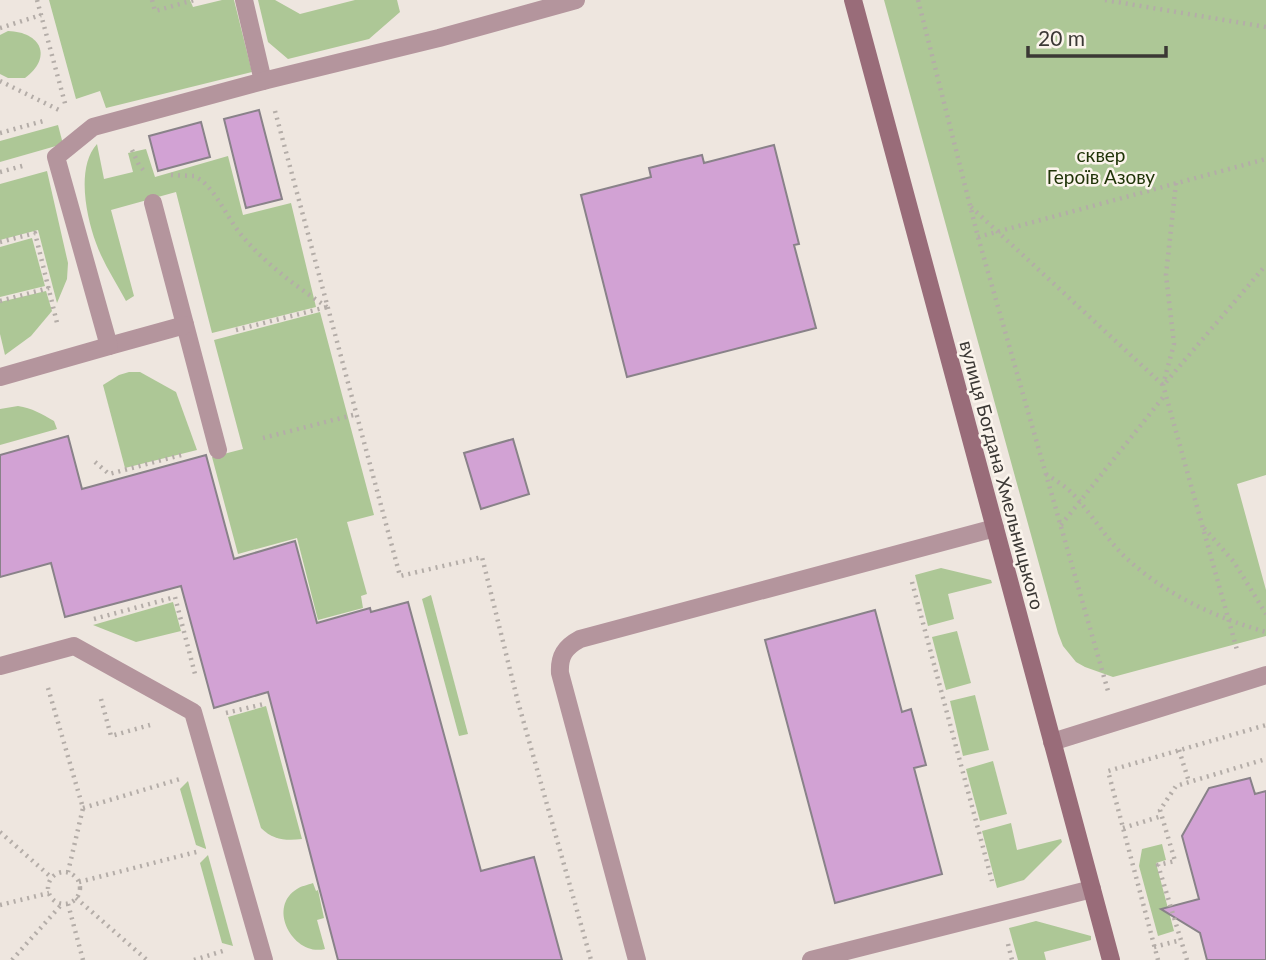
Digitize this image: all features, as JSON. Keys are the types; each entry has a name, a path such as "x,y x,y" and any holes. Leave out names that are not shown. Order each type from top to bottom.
{"street":[{"name":"вулиця Богдана Хмельницького","path":"853,0 1111,960"}],"lane":[{"path":"244,0 265,80"},
{"path":"109,346 56,157 93,127 576,0"},
{"path":"153,203 217,448"},
{"path":"0,377 185,325"},
{"path":"637,960 561,673 559,663 564,652 580,639 995,528"},
{"path":"0,666 74,646 192,712 264,960"},
{"path":"1052,742 1266,675"},
{"path":"811,960 1091,889"}],"path":[{"path":"0,81 68,114 37,0"},
{"path":"152,0 155,11 194,0"},
{"path":"918,0 978,237 1116,722"},
{"path":"1105,0 1266,27"},
{"path":"0,28 41,15"},
{"path":"265,80 400,576 482,557 518,702 591,960"},
{"path":"117,121 139,165 149,174"},
{"path":"978,237 1266,159"},
{"path":"160,174 194,176 201,180 242,236 264,258 296,286 328,307"},
{"path":"1176,183 1166,275 1174,344 1163,385 1246,681"},
{"path":"970,206 1163,385"},
{"path":"0,242 35,233 49,288 0,301"},
{"path":"1163,385 1266,265"},
{"path":"236,330 328,307"},
{"path":"1060,525 1165,394"},
{"path":"263,438 357,414"},
{"path":"95,462 109,474 217,448"},
{"path":"1045,473 1071,491 1123,554 1149,577 1199,608 1266,632"},
{"path":"1202,525 1234,562 1266,614"},
{"path":"904,553 1012,960"},
{"path":"88,620 175,597 197,676 192,712"},
{"path":"39,656 83,808 68,872"},
{"path":"1158,960 1108,771 1266,725"},
{"path":"1179,750 1189,782"},
{"path":"1186,960 1158,865 1175,861 1160,810 1176,786 1266,759"},
{"path":"83,808 209,770"},
{"path":"1123,828 1162,816"},
{"path":"0,832 52,878"},
{"path":"79,882 231,843"},
{"path":"12,960 65,904 80,893 79,882 68,872 58,873 48,885 52,899 65,904"},
{"path":"0,905 49,893"},
{"path":"76,898 147,960"},
{"path":"65,904 83,960"},
{"path":"1154,947 1181,940"}],"green space":[{"path":"49,0 190,0 193,7 234,0 252,72 106,108 100,91 76,99"},
{"path":"258,0 275,0 300,14 355,0 397,0 400,12 369,39 288,59 268,42"},
{"name":"сквер Героїв Азову","path":"884,0 1266,0 1266,475 1237,484 1266,590 1266,636 1113,677 1076,662 1063,646"},
{"path":"8,31 29,36 39,47 39,62 25,78 8,78 0,74 0,35"},
{"path":"58,125 63,144 0,162 0,141"},
{"path":"97,144 104,179 133,172 128,153 146,149 155,177 228,156 243,215 291,203 316,307 212,333 176,192 111,210 134,296 126,301 99,250 86,206 87,165"},
{"path":"47,171 68,263 67,279 57,303 38,230 0,240 0,184"},
{"path":"32,238 45,286 0,297 0,247"},
{"path":"46,291 52,311 31,336 5,355 0,334 0,302"},
{"path":"320,312 374,515 347,522 367,594 361,596 363,608 318,620 297,538 238,554 212,457 243,449 214,340"},
{"path":"129,372 140,372 176,392 197,450 125,468 103,385"},
{"path":"18,406 54,421 57,429 0,445 0,409"},
{"path":"941,568 991,580 992,583 948,594 954,619 928,626 915,575"},
{"path":"431,595 468,734 459,736 422,599"},
{"path":"173,602 181,631 136,642 93,625"},
{"path":"957,631 971,683 946,690 932,637"},
{"path":"975,695 989,750 963,756 950,701"},
{"path":"266,706 302,839 280,839 261,828 228,717"},
{"path":"993,761 1007,814 980,821 966,769"},
{"path":"188,781 206,849 196,845 180,789"},
{"path":"1011,823 1017,850 1061,839 1062,842 1024,880 997,888 982,831"},
{"path":"1162,844 1166,860 1156,863 1174,931 1158,936 1139,866 1142,849"},
{"path":"208,855 233,946 222,943 200,863"},
{"path":"313,883 316,891 318,890 324,918 317,920 325,949 303,946 294,939 284,918 288,897 299,888"},
{"path":"1036,921 1091,936 1091,940 1044,952 1046,960 1018,960 1009,928"}],"building":[{"path":"259,110 282,199 246,208 224,119"},
{"path":"201,122 210,157 158,171 149,136"},
{"path":"774,145 799,244 794,245 816,328 627,377 581,195 651,177 649,168 702,155 704,163"},
{"path":"68,436 82,489 206,455 234,559 295,541 317,623 370,608 371,612 408,602 481,871 534,857 562,960 338,960 268,692 214,708 181,586 65,617 51,563 0,577 0,455"},
{"path":"513,439 529,494 481,509 464,453"},
{"path":"875,610 902,712 911,709 926,765 914,768 942,874 835,903 765,640"},
{"path":"1250,778 1255,794 1266,791 1266,960 1207,960 1200,933 1161,909 1199,899 1182,836 1209,788"}]}
